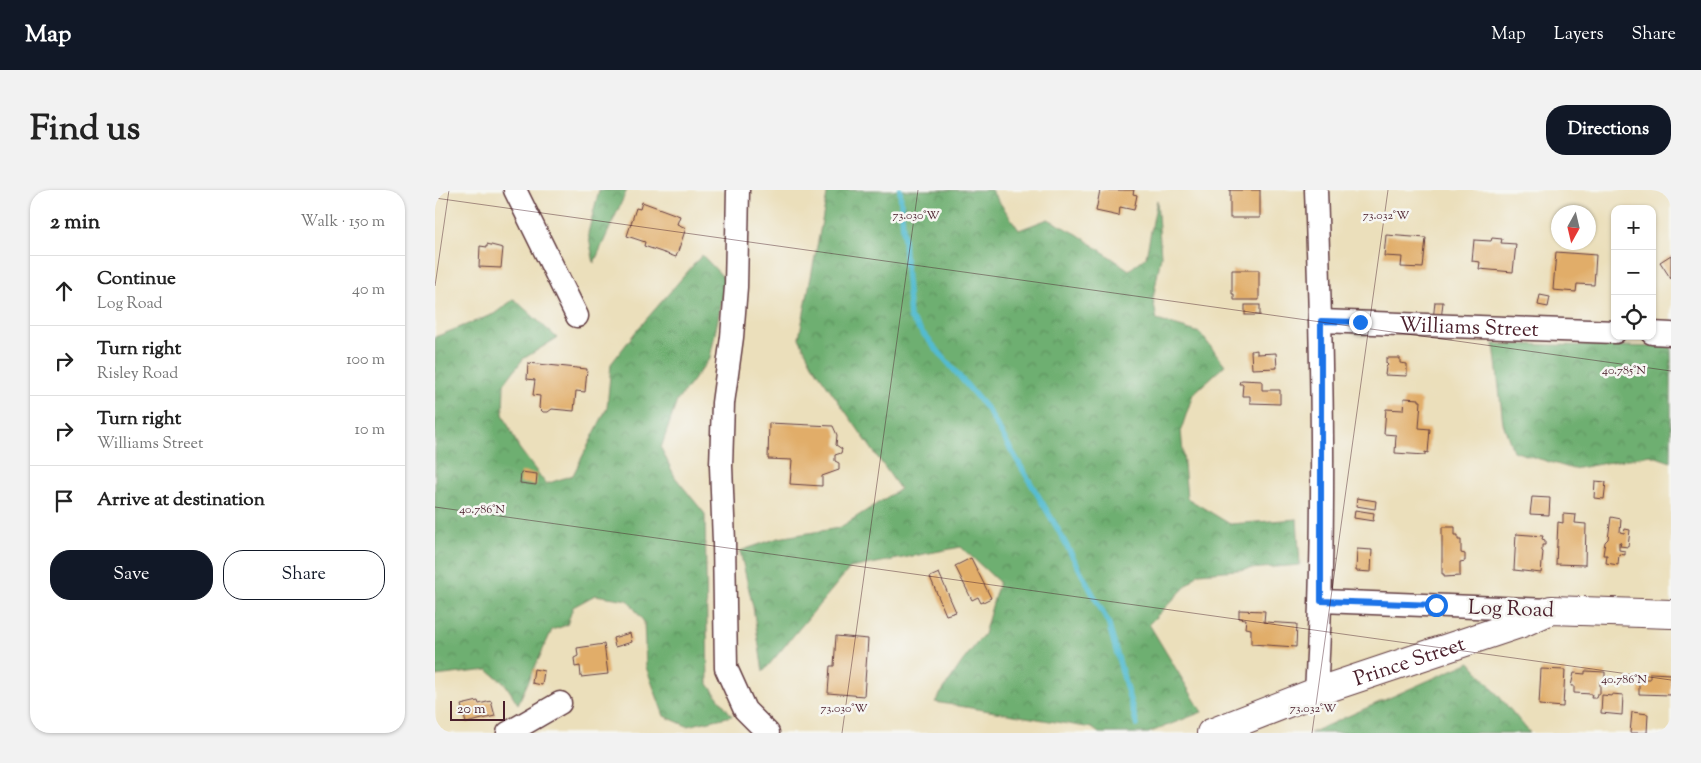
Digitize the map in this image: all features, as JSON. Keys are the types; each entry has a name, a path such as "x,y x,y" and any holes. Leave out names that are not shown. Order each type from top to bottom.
{"street":[{"path":"515,190 577,316"},
{"path":"738,190 736,287 732,337 723,403 721,466 726,668 745,710 768,733"},
{"path":"1316,190 1321,321 1321,601 1316,692"},
{"name":"Williams Street","path":"1321,321 1611,332"},
{"path":"1656,333 1671,334"},
{"name":"Log Road","path":"1321,601 1671,614"},
{"name":"Prince Street","path":"1211,733 1316,692 1523,623 1551,610"},
{"path":"508,733 560,703"}],"green space":[{"path":"599,190 627,190 594,263 588,233"},
{"path":"828,190 991,190 1019,230 1048,219 1077,234 1129,270 1146,257 1157,200 1161,256 1153,299 1157,320 1200,333 1225,365 1193,394 1181,430 1187,498 1230,524 1297,519 1300,565 1199,573 1149,624 1202,712 1148,733 1099,733 1092,728 935,702 984,634 999,582 961,547 850,568 763,672 753,607 740,551 778,538 839,528 900,489 812,364 799,338"},
{"path":"702,255 726,280 710,358 677,401 661,448 675,477 705,514 708,684 732,716 687,726 664,716 646,667 644,622 628,600 595,595 573,607 567,625 552,630 518,704 506,685 488,670 435,676 435,337 494,314 514,299 557,338 523,359 504,384 503,414 519,448 546,484 573,475 607,408 611,364 637,330"},
{"path":"1494,344 1671,347 1671,462 1650,455 1573,469 1513,451 1503,423"},
{"path":"1470,662 1530,733 1310,733"}],"building":[{"path":"1100,190 1134,190 1133,194 1137,195 1134,210 1120,207 1119,216 1096,211"},
{"path":"1230,190 1260,190 1260,218 1230,218"},
{"path":"642,202 680,216 677,224 686,228 676,257 644,246 645,242 627,236 636,208 640,209"},
{"path":"1386,235 1426,238 1423,268 1401,267 1402,257 1384,256"},
{"path":"1492,238 1502,239 1501,243 1516,244 1513,272 1479,269 1480,262 1472,261 1474,240 1491,241"},
{"path":"487,244 503,248 501,268 479,267 480,246 487,247"},
{"path":"1556,252 1596,255 1594,285 1577,284 1576,292 1553,290"},
{"path":"1671,255 1671,279 1660,262"},
{"path":"1232,270 1259,270 1259,300 1234,300 1234,294 1232,294"},
{"path":"1540,295 1550,297 1548,307 1538,305"},
{"path":"1435,302 1443,302 1441,320 1433,320"},
{"path":"1245,305 1260,305 1260,315 1245,315"},
{"path":"1257,350 1257,354 1276,353 1277,368 1252,369 1251,351"},
{"path":"1386,358 1400,358 1400,363 1407,364 1407,376 1385,375 1388,365"},
{"path":"528,363 587,369 585,392 576,391 574,411 552,409 548,412 543,412 539,408 540,396 533,395 535,380 527,379"},
{"path":"1242,380 1262,381 1262,390 1280,390 1280,404 1250,403 1250,396 1242,396 1243,384 1239,384"},
{"path":"1404,398 1419,399 1421,401 1419,428 1430,429 1428,453 1425,452 1425,455 1395,453 1396,435 1384,434 1386,409 1403,410"},
{"path":"769,423 833,426 837,435 836,445 842,449 841,453 835,455 835,461 839,463 839,470 822,476 822,486 790,484 792,460 768,459"},
{"path":"521,472 537,474 536,485 520,483"},
{"path":"1595,481 1606,482 1604,499 1594,498"},
{"path":"1532,497 1550,498 1549,515 1530,514"},
{"path":"1357,498 1376,501 1375,509 1356,506"},
{"path":"1355,510 1374,513 1373,521 1354,518"},
{"path":"1563,514 1576,515 1575,523 1586,524 1585,565 1556,564 1558,522 1563,523"},
{"path":"1611,517 1621,519 1620,532 1624,533 1625,529 1630,530 1628,547 1620,546 1621,543 1619,542 1619,550 1625,551 1625,555 1619,554 1618,565 1606,563 1607,555 1603,555 1605,542 1608,539"},
{"path":"1442,527 1455,527 1455,535 1458,535 1458,540 1461,540 1461,553 1465,554 1465,561 1460,562 1460,576 1444,577 1444,574 1442,574"},
{"path":"1516,534 1543,536 1542,539 1545,540 1545,545 1542,545 1541,573 1514,570"},
{"path":"1357,549 1372,550 1371,572 1356,571"},
{"path":"971,558 991,598 981,603 978,597 972,600 955,566"},
{"path":"939,573 956,612 946,615 930,577"},
{"path":"1239,610 1265,611 1264,622 1297,624 1296,647 1251,644 1251,629 1245,628 1246,619 1239,618"},
{"path":"630,633 632,642 615,647 613,638"},
{"path":"836,636 868,639 864,696 828,693 830,666 834,666"},
{"path":"604,644 608,674 581,677 580,666 575,667 574,658 578,656 577,648"},
{"path":"534,669 544,671 542,685 532,683"},
{"path":"1541,669 1565,670 1563,707 1539,705"},
{"path":"1585,671 1605,672 1605,681 1600,681 1600,694 1597,694 1596,698 1591,698 1592,694 1574,693 1574,686 1571,686 1574,673 1585,674"},
{"path":"1650,673 1671,674 1671,695 1639,694 1639,679 1650,679"},
{"path":"1612,694 1623,695 1622,715 1601,713 1602,695 1612,696"},
{"path":"478,701 479,704 491,701 495,716 466,723 461,705"},
{"path":"1632,712 1648,714 1647,733 1630,733"}],"waterway":[{"path":"900,190 910,318 987,409 1056,526 1108,622 1137,725"}],"route":[{"path":"1360,322 1321,321 1321,601 1436,605"}]}
